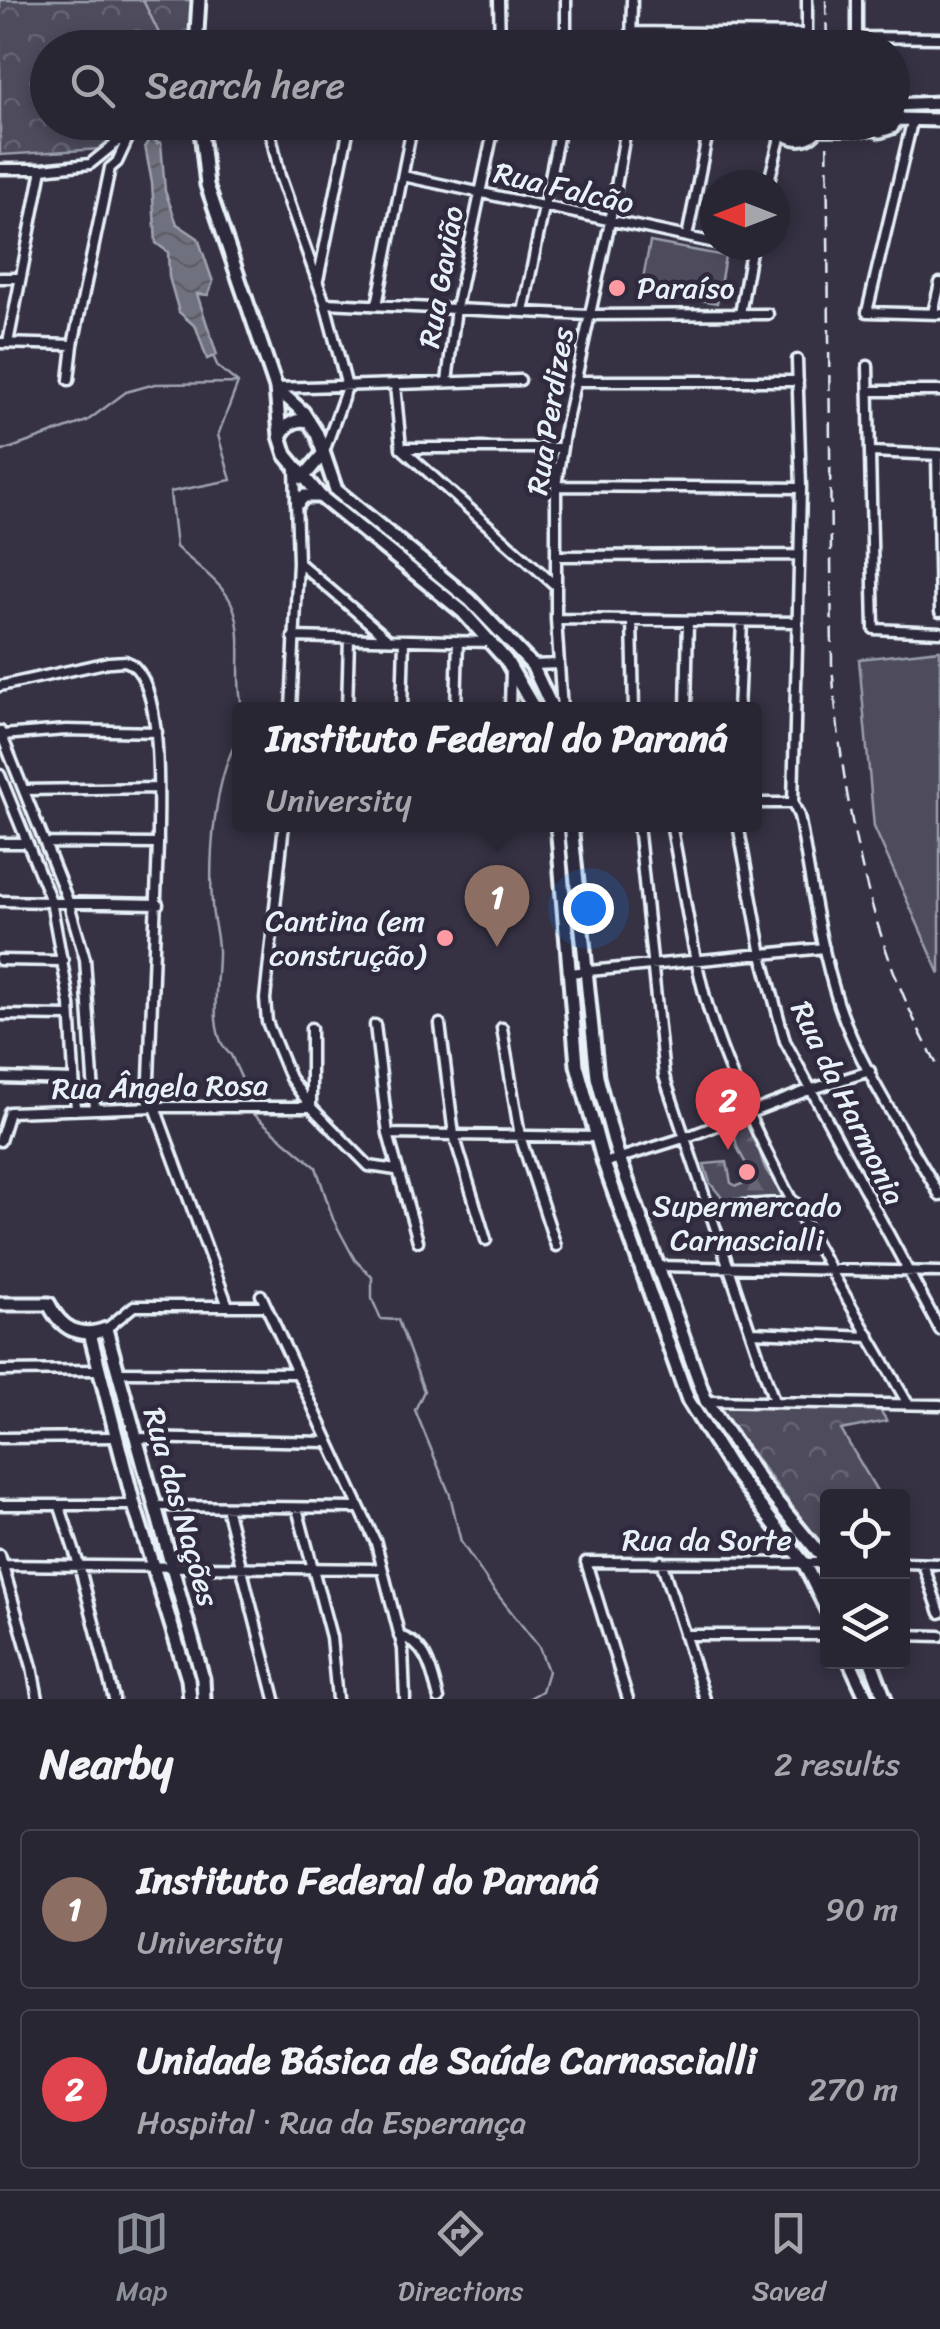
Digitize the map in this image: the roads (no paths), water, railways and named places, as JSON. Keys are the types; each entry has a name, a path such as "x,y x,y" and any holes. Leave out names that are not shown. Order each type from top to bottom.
{"street":[{"path":"198,30 199,0"},
{"path":"500,0 500,30"},
{"path":"566,0 566,30"},
{"path":"632,0 632,30"},
{"path":"807,0 807,30"},
{"path":"858,0 858,30"},
{"path":"910,38 940,38"},
{"path":"910,108 940,103"},
{"path":"910,127 912,118 940,120"},
{"path":"0,169 90,164 121,140"},
{"path":"69,380 73,344 114,165 127,140"},
{"path":"202,140 207,185 276,388 280,436 299,473 320,496 463,612 511,666 531,702"},
{"path":"272,140 280,176 325,303 347,386 323,454 299,473 291,702"},
{"path":"318,283 346,140"},
{"path":"378,305 410,140"},
{"name":"Rua Gavião","path":"447,382 456,308 492,140"},
{"path":"523,312 557,140"},
{"name":"Rua Perdizes","path":"561,702 556,619 556,486 624,140"},
{"path":"687,237 706,140"},
{"path":"771,170 777,140"},
{"path":"907,140 867,312 937,314 940,284"},
{"path":"105,153 104,162 114,165"},
{"path":"42,169 4,343 73,344"},
{"name":"Rua Falcão","path":"404,176 700,240"},
{"path":"303,243 326,245"},
{"path":"740,314 749,260"},
{"path":"0,278 20,278"},
{"path":"325,303 589,316 768,314"},
{"path":"798,360 801,488 793,803 800,816 824,948 840,1008 870,1071 940,1196"},
{"path":"868,366 874,629 940,632"},
{"path":"276,388 520,380"},
{"path":"575,381 798,381"},
{"path":"395,385 402,448 556,586"},
{"path":"276,388 309,422 336,490 470,600 532,665 549,702"},
{"path":"869,390 940,390"},
{"path":"280,436 294,422 309,422"},
{"path":"402,448 561,448"},
{"path":"871,452 939,455 940,612"},
{"path":"556,486 801,488"},
{"path":"298,504 304,496 320,496"},
{"path":"557,556 800,556"},
{"path":"298,562 388,638"},
{"path":"556,619 798,622"},
{"path":"632,620 634,702"},
{"path":"686,702 688,621"},
{"path":"738,702 742,622"},
{"path":"293,637 490,642"},
{"path":"348,702 349,638"},
{"path":"402,702 404,640"},
{"path":"456,702 458,642"},
{"path":"0,686 124,661 132,666 148,691 157,732 158,844 148,1056 155,1107 228,1306"},
{"path":"532,665 559,664"},
{"path":"510,702 511,666"},
{"path":"95,1110 85,959 68,901 1,733 157,732"},
{"path":"1,782 51,901 64,961 76,1110"},
{"path":"24,790 157,788"},
{"path":"762,803 793,803"},
{"path":"283,832 264,998 267,1022 290,1078 311,1107 369,1166 396,1170"},
{"path":"557,832 577,1065 604,1163 688,1400 730,1467 804,1563 820,1596"},
{"path":"572,832 597,1077 618,1156 706,1401 760,1481 820,1554"},
{"path":"639,832 664,1076 774,1402"},
{"path":"673,832 716,1031 749,1114 908,1404"},
{"name":"Rua da Harmonia","path":"739,832 762,956 785,1040 940,1330"},
{"path":"0,844 27,843"},
{"path":"45,843 158,844"},
{"path":"0,901 158,904"},
{"path":"570,974 824,948"},
{"path":"0,960 64,961"},
{"path":"0,1015 70,1016"},
{"path":"440,1024 454,1135 486,1240"},
{"path":"375,1025 388,1134 418,1241"},
{"path":"311,1028 311,1107"},
{"path":"502,1028 520,1136 556,1246"},
{"path":"604,1163 686,1138 809,1090 870,1071"},
{"path":"0,1078 74,1080"},
{"name":"Rua Ângela Rosa","path":"0,1142 9,1112 311,1107"},
{"path":"388,1134 596,1137"},
{"path":"711,1207 795,1202"},
{"path":"658,1266 940,1272"},
{"path":"261,1295 376,1543 399,1636 406,1699"},
{"path":"0,1304 50,1300 67,1328 90,1334 106,1329 134,1306 266,1306"},
{"name":"Rua das Nações","path":"106,1329 203,1679 204,1699"},
{"path":"752,1332 870,1337"},
{"name":"Rua das Nações","path":"90,1334 134,1505 188,1679 190,1699"},
{"path":"96,1356 112,1353"},
{"path":"0,1372 100,1370"},
{"path":"118,1372 297,1373"},
{"path":"706,1401 940,1405"},
{"path":"0,1438 117,1437"},
{"path":"136,1438 326,1442"},
{"path":"0,1505 134,1505"},
{"path":"155,1506 358,1508"},
{"path":"60,1507 80,1565 114,1699"},
{"path":"226,1508 274,1699"},
{"path":"297,1508 331,1637 337,1699"},
{"path":"661,1561 705,1699"},
{"path":"38,1699 1,1562 152,1568 382,1569"},
{"name":"Rua da Sorte","path":"628,1699 586,1562 820,1563"},
{"path":"910,1564 940,1564"},
{"path":"924,1564 940,1613"},
{"path":"684,1635 820,1635"},
{"path":"399,1636 418,1646 429,1662 439,1699"},
{"path":"910,1636 940,1636"},
{"path":"853,1669 867,1699"},
{"path":"873,1669 885,1699"}],"water":[{"path":"149,140 161,143 165,191 177,224 198,238 213,282 208,295 197,294 217,355 207,359 196,327 179,312 169,277 168,252 156,243 145,146"}],"waterway":[{"path":"143,0 157,30"},
{"path":"156,140 157,144"},
{"path":"214,358 218,367 238,383 218,435 231,480 170,492 176,547 221,587 236,615 241,702"},
{"path":"0,452 87,421 126,392 155,384 237,383"},
{"path":"232,750 219,794 213,840 212,910 218,944 215,1006 223,1046 252,1102"},
{"path":"253,1110 254,1115 316,1167 333,1219 355,1260 372,1277 372,1299 381,1319 398,1320 424,1391 415,1410 450,1495 461,1542 539,1647 548,1671 542,1691 528,1699"}],"railway":[{"path":"826,0 827,30"},
{"path":"827,140 832,664 843,769 878,924 895,974 940,1070"}],"place":[{"name":"Paraíso","path":"617,288"},
{"name":"Cantina (em construção)","path":"445,938"},
{"name":"Instituto Federal do Paraná","path":"497,947"},
{"name":"Unidade Básica de Saúde Carnascialli","path":"728,1150"},
{"name":"Supermercado Carnascialli","path":"747,1172"}]}
